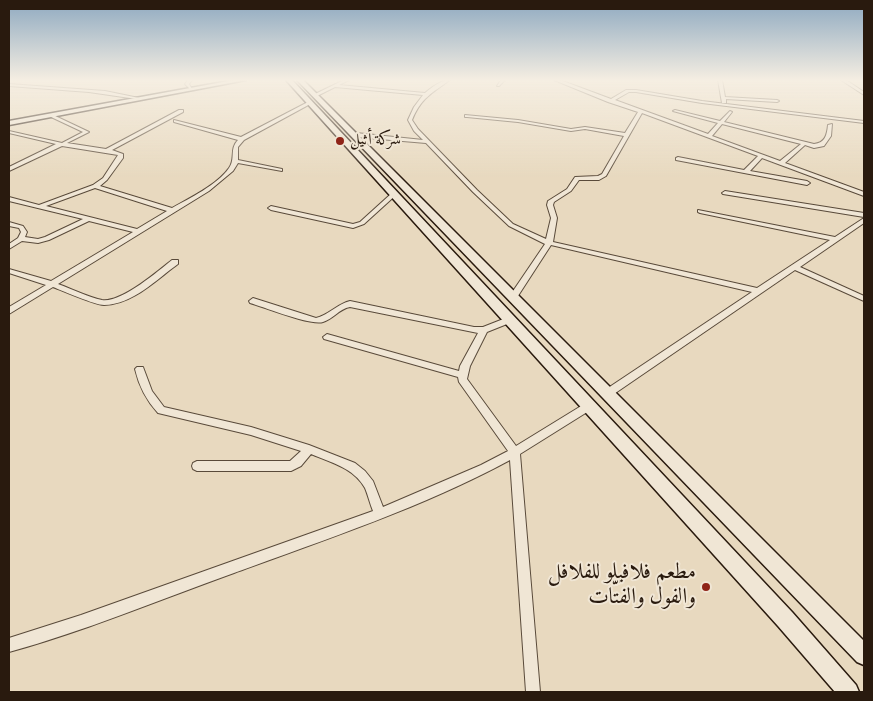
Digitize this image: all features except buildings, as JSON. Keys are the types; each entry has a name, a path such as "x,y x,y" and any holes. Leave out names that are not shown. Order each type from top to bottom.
{"main road":[{"path":"9,123 63,113"},
{"path":"326,113 514,297 864,655"},
{"path":"329,113 356,135 394,194 849,692"}],"street":[{"path":"108,151 178,113"},
{"path":"9,311 108,251 227,173 233,168 236,161 234,150 236,144 288,113"},
{"path":"412,113 410,120 416,130 511,225 549,243 758,291"},
{"path":"514,297 549,243 554,218 550,205 551,201 569,190 578,178 602,177 640,113"},
{"path":"642,113 864,194"},
{"path":"682,113 804,144 822,145 829,136 830,125"},
{"path":"709,136 729,113"},
{"path":"788,113 864,122"},
{"path":"9,169 87,132 51,115"},
{"path":"466,116 518,121 571,130 585,128"},
{"path":"532,117 536,120 627,135"},
{"path":"176,121 242,139"},
{"path":"9,132 121,155 105,179 95,186 39,207"},
{"path":"356,135 428,142"},
{"path":"781,163 804,144"},
{"path":"745,172 761,156"},
{"path":"678,159 807,183"},
{"path":"236,161 280,170"},
{"path":"95,186 172,210"},
{"path":"725,193 864,215"},
{"path":"271,208 353,226 362,224 394,194"},
{"path":"9,199 138,231"},
{"path":"700,211 837,239"},
{"path":"20,239 38,241 48,239 88,219"},
{"path":"608,393 864,220"},
{"path":"9,224 21,227 24,232 20,239 9,247"},
{"path":"9,270 103,303 112,303 126,298 175,262"},
{"path":"794,267 864,299"},
{"path":"253,301 316,321 327,318 342,306 350,304 464,328 484,330 509,320"},
{"path":"484,330 462,375 466,387 516,452 533,692"},
{"path":"327,337 462,375"},
{"path":"140,370 145,390 161,410 251,431 309,449 351,466 361,474 369,485 380,514"},
{"path":"9,645 81,622 380,514 485,468 516,452 589,406"},
{"path":"197,466 291,466 297,463 309,449"}],"place":[{"name":"شركة أثيل","path":"340,141"},
{"name":"مطعم فلافيلو للفلافل والفول والفتّات","path":"706,587"}]}
